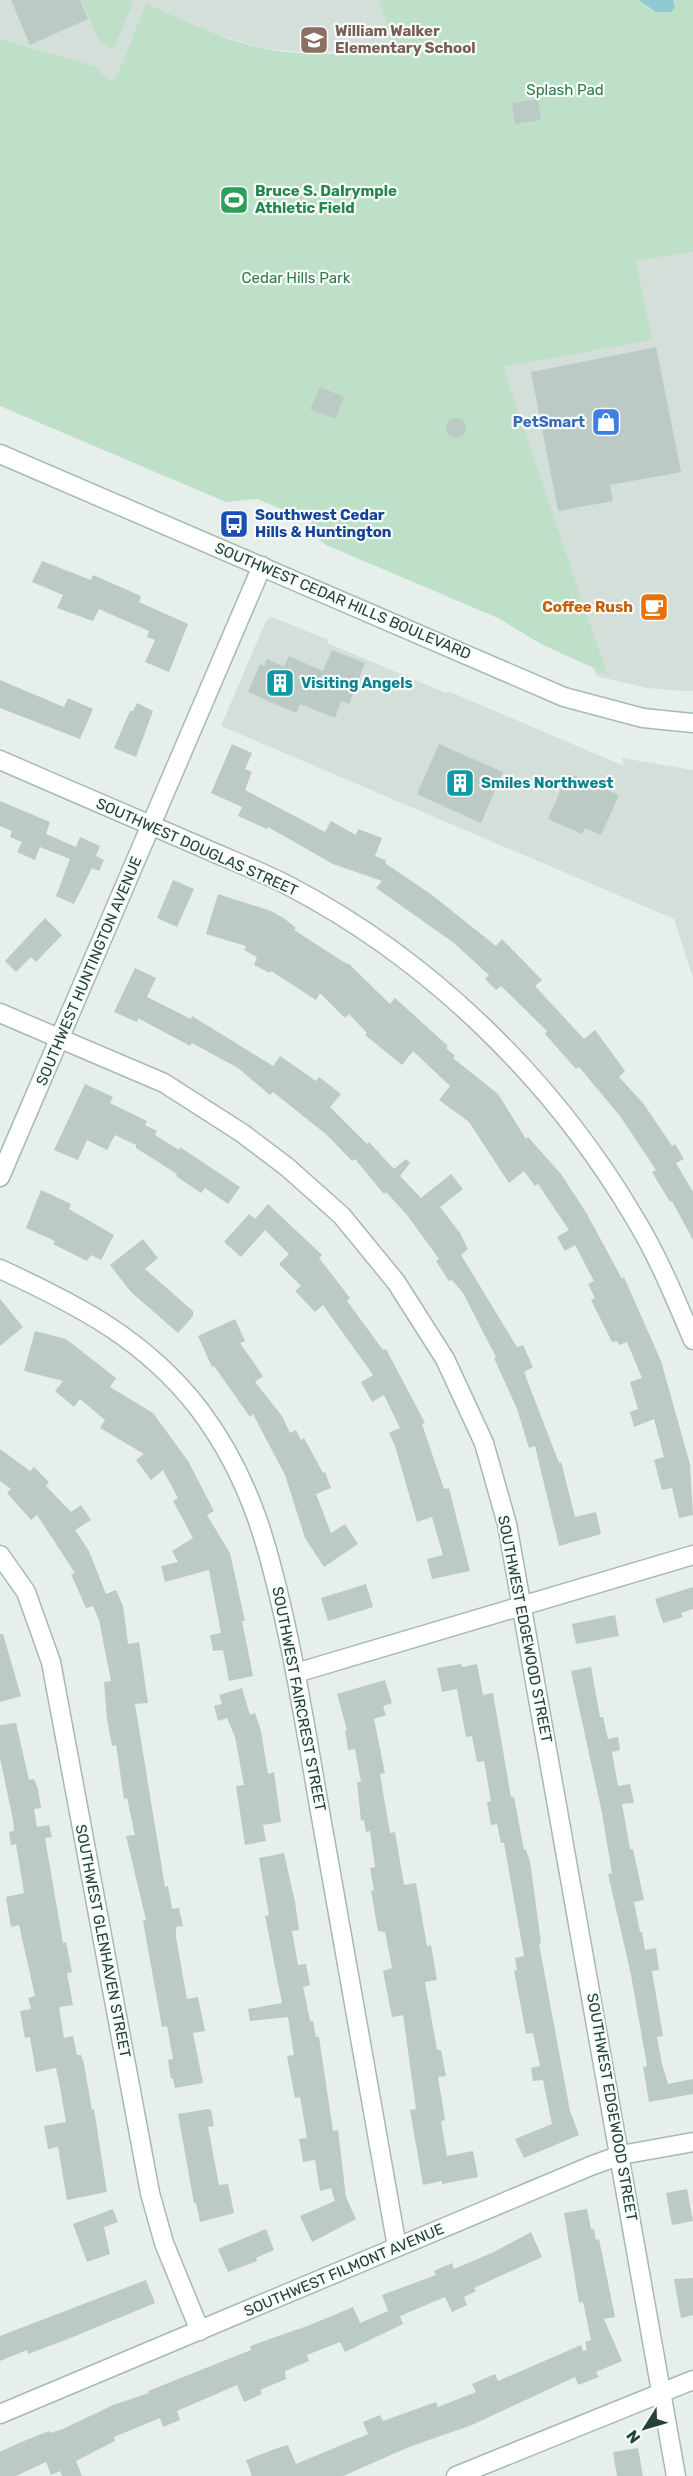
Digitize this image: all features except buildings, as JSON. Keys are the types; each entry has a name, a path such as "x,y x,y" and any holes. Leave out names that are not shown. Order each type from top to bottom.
{"street":[{"name":"SOUTHWEST CEDAR HILLS BOULEVARD","path":"0,454 564,697 644,718 693,723"},
{"name":"SOUTHWEST HUNTINGTON AVENUE","path":"0,1177 262,566"},
{"name":"SOUTHWEST DOUGLAS STREET","path":"0,760 299,891 395,952 475,1018 558,1109 599,1164 639,1226 665,1274 693,1340"},
{"name":"SOUTHWEST EDGEWOOD STREET","path":"0,1013 164,1083 242,1133 287,1167 342,1216 396,1282 445,1359 484,1443 507,1524 621,2155 676,2476"},
{"name":"SOUTHWEST FAIRCREST STREET","path":"0,1269 78,1305 118,1332 157,1363 198,1409 244,1482 258,1516 272,1561 296,1673 397,2247"},
{"name":"SOUTHWEST GLENHAVEN STREET","path":"0,1555 26,1592 51,1662 150,2193 164,2243 200,2331"},
{"path":"296,1673 693,1555"},
{"name":"SOUTHWEST FILMONT AVENUE","path":"0,2414 621,2155 693,2142"},
{"path":"456,2476 661,2391 693,2380"}],"shaded area":[{"name":"William Walker Elementary School","path":"0,0 379,0 395,48 310,53 261,48 222,36 110,81 95,66 0,39"},
{"path":"693,252 693,691 681,691 647,688 596,676 495,361 651,340 636,261"},
{"path":"272,617 328,640 327,643 446,693 448,691 624,766 622,758 693,770 693,978 674,919 221,726 266,621"}],"green space":[{"path":"81,0 131,0 132,6 113,49 100,42"},
{"name":"Cedar Hills Park","path":"379,0 693,0 693,252 636,261 652,340 503,367 607,674 541,644 498,618 326,545 318,539 310,521 257,499 226,502 0,406 0,39 95,66 110,81 116,78 146,4 232,40 278,51 328,54 394,48"}],"water":[{"path":"639,0 673,0 675,7 671,12 656,12"}],"place":[{"name":"William Walker Elementary School","path":"314,40"},
{"name":"Bruce S. DaIrymple Athletic Field","path":"234,200"},
{"name":"PetSmart","path":"606,422"},
{"name":"Southwest Cedar Hills & Huntington","path":"234,524"},
{"name":"Coffee Rush","path":"654,607"},
{"name":"Visiting Angels","path":"280,683"},
{"name":"Smiles Northwest","path":"460,783"}],"park label":[{"name":"Splash Pad","path":"565,90"}]}
